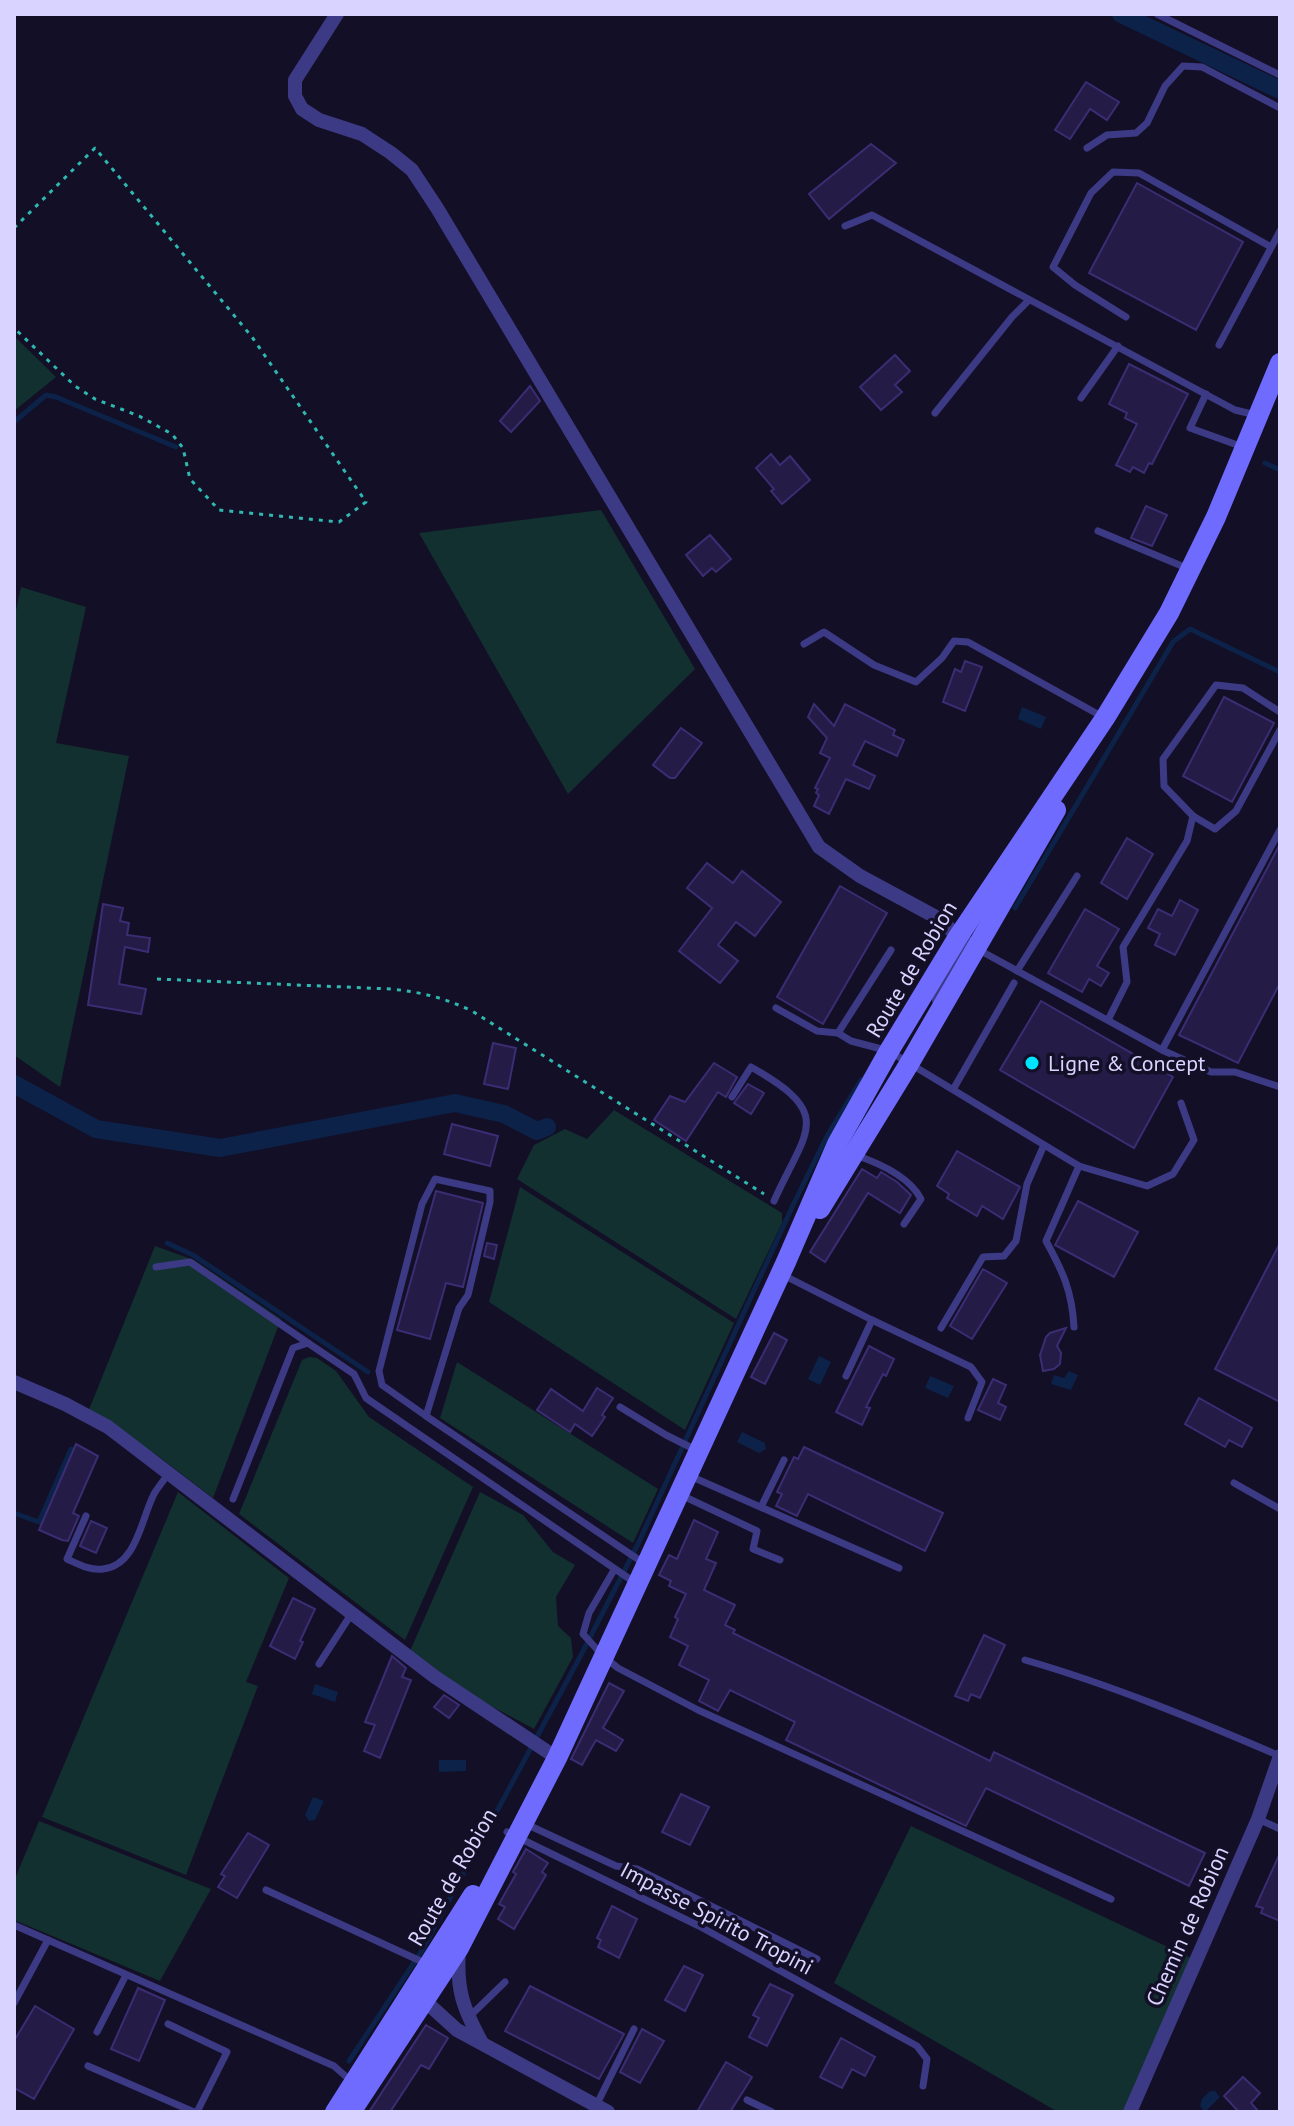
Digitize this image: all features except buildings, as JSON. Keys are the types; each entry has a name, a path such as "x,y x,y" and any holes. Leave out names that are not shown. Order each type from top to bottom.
{"main road":[{"name":"Route de Robion","path":"784,1268 935,1019 967,943 1014,852 1105,718 1169,613 1191,570 1280,363"},
{"name":"Route de Robion","path":"335,2112 359,2089 423,1994 459,1948 642,1575 784,1268 837,1144 889,1051 1038,843 1105,718"},
{"name":"Route de Robion","path":"423,1994 430,1966 516,1831"},
{"name":"Route de Robion","path":"351,2112 359,2089"}],"street":[{"path":"337,14 295,80 295,96 302,109 319,120 362,134 412,170 628,524 819,847 860,876 934,916 967,943"},
{"path":"14,1382 108,1427 435,1677 552,1755"},
{"name":"Chemin de Robion","path":"1130,2112 1258,1819 1280,1756"},
{"path":"423,1994 466,1920 471,1899"},
{"path":"459,1948 458,1965 465,2011 482,2043"},
{"path":"423,1994 465,2011"},
{"path":"423,1994 457,2030 602,2109"}],"lane":[{"path":"1157,14 1280,75"},
{"path":"1087,148 1107,135 1136,133 1147,123 1165,86 1183,66 1202,67 1280,108"},
{"path":"1126,317 1075,285 1053,267 1091,193 1113,172 1139,173 1275,244"},
{"path":"845,226 872,215 1235,410 1258,415"},
{"path":"1219,345 1280,231"},
{"path":"935,413 1029,300"},
{"path":"1081,398 1118,346"},
{"path":"1206,394 1190,428 1245,447"},
{"path":"1098,531 1191,570"},
{"path":"804,644 824,632 874,665 916,682 942,658 954,641 968,642 1105,718"},
{"path":"1280,712 1243,688 1216,685 1163,759 1164,786 1193,816 1215,829 1236,811 1280,730"},
{"path":"1108,1020 1127,982 1123,947 1187,841 1193,816"},
{"path":"1162,1050 1280,830"},
{"path":"1017,971 1077,876"},
{"path":"967,943 1162,1050 1211,1072 1235,1072 1280,1087"},
{"path":"838,1033 891,950"},
{"path":"954,1088 1014,983"},
{"path":"776,1008 817,1031 838,1033 851,1041 889,1051 1079,1166 1147,1186 1173,1174 1194,1140 1181,1103"},
{"path":"732,1097 751,1067 800,1102 809,1118 807,1135 774,1201"},
{"path":"941,1328 983,1257 1004,1256 1016,1241 1027,1184 1044,1145"},
{"path":"853,1154 871,1160 914,1185 921,1199 904,1224"},
{"path":"1074,1327 1072,1298 1063,1272 1046,1241 1079,1166"},
{"path":"426,1416 459,1308 468,1295 490,1202 490,1191 435,1179 422,1204 379,1371 382,1385 642,1575"},
{"path":"156,1267 190,1262 354,1374 366,1398 614,1570 642,1575"},
{"path":"784,1268 872,1320 971,1367 982,1382 968,1418"},
{"path":"846,1376 872,1320"},
{"path":"233,1499 293,1348 308,1343"},
{"path":"620,1407 698,1451"},
{"path":"762,1505 784,1460"},
{"path":"86,1516 67,1559 92,1569 119,1565 129,1555 155,1494 169,1473"},
{"path":"688,1475 899,1568"},
{"path":"1234,1483 1280,1509"},
{"path":"679,1494 757,1531 753,1549 780,1560"},
{"path":"614,1570 589,1613 583,1634 602,1658 698,1710 1111,1899"},
{"path":"319,1664 352,1613"},
{"path":"1025,1660 1074,1674 1280,1756"},
{"path":"1258,1819 1280,1829"},
{"path":"516,1831 616,1866 637,1869 817,1959"},
{"name":"Impasse Spirito Tropini","path":"516,1831 699,1926 917,2046 927,2059 923,2086"},
{"path":"266,1890 430,1966"},
{"path":"14,1925 334,2066 359,2089"},
{"path":"14,2003 48,1940"},
{"path":"97,2032 126,1975"},
{"path":"465,2011 505,1982"},
{"path":"88,2066 195,2112 227,2052 168,2024"},
{"path":"602,2109 634,2029"},
{"path":"747,2100 772,2112"}],"path":[{"path":"14,228 95,148 252,337 366,502 339,522 219,510 190,479 183,448 172,434 139,416 95,399 75,386 14,328"},
{"path":"157,979 391,989 447,999 472,1011 774,1201"}],"green space":[{"path":"14,336 56,377 14,411"},
{"path":"601,510 695,669 568,794 419,533"},
{"path":"21,587 86,607 56,743 129,756 60,1087 14,1055 14,619"},
{"path":"614,1110 782,1213 782,1223 736,1319 517,1179 534,1145 565,1129 587,1139"},
{"path":"520,1187 734,1323 685,1430 489,1302"},
{"path":"155,1246 194,1260 281,1319 213,1498 158,1456 88,1412"},
{"path":"317,1358 336,1371 369,1417 473,1487 405,1640 239,1514 302,1360"},
{"path":"457,1362 658,1489 633,1543 440,1418"},
{"path":"178,1492 289,1578 246,1682 258,1686 186,1875 42,1817"},
{"path":"480,1492 523,1515 553,1552 575,1565 556,1597 558,1626 571,1638 573,1657 534,1729 465,1692 410,1651"},
{"path":"39,1821 211,1889 160,1981 14,1920 14,1881"},
{"path":"911,1826 1191,1958 1124,2112 1058,2112 834,1983"}],"water":[{"path":"1022,707 1046,717 1041,729 1018,719"},
{"path":"819,1356 831,1362 820,1385 808,1379"},
{"path":"1069,1371 1078,1375 1071,1390 1051,1384 1054,1375 1064,1378"},
{"path":"930,1376 954,1386 948,1398 925,1388"},
{"path":"742,1432 765,1443 766,1449 759,1453 737,1442"},
{"path":"315,1684 338,1692 335,1702 312,1694"},
{"path":"439,1760 466,1760 466,1771 439,1772"},
{"path":"313,1797 324,1801 315,1820 309,1821 305,1815"},
{"path":"1210,2091 1215,2091 1220,2097 1205,2112 1200,2106"}],"waterway":[{"path":"1121,14 1280,90"},
{"path":"14,422 46,395 176,447"},
{"path":"1265,463 1280,470"},
{"path":"1015,908 1173,642 1190,629 1280,672"},
{"path":"349,2061 421,1952 581,1655 638,1544 794,1203 827,1136 861,1080"},
{"path":"14,1084 96,1129 220,1148 455,1103 504,1114 537,1131 547,1127"},
{"path":"167,1243 193,1255 368,1372"},
{"path":"14,1513 39,1522 71,1449"}],"place":[{"name":"Ligne & Concept","path":"1032,1063"}]}
